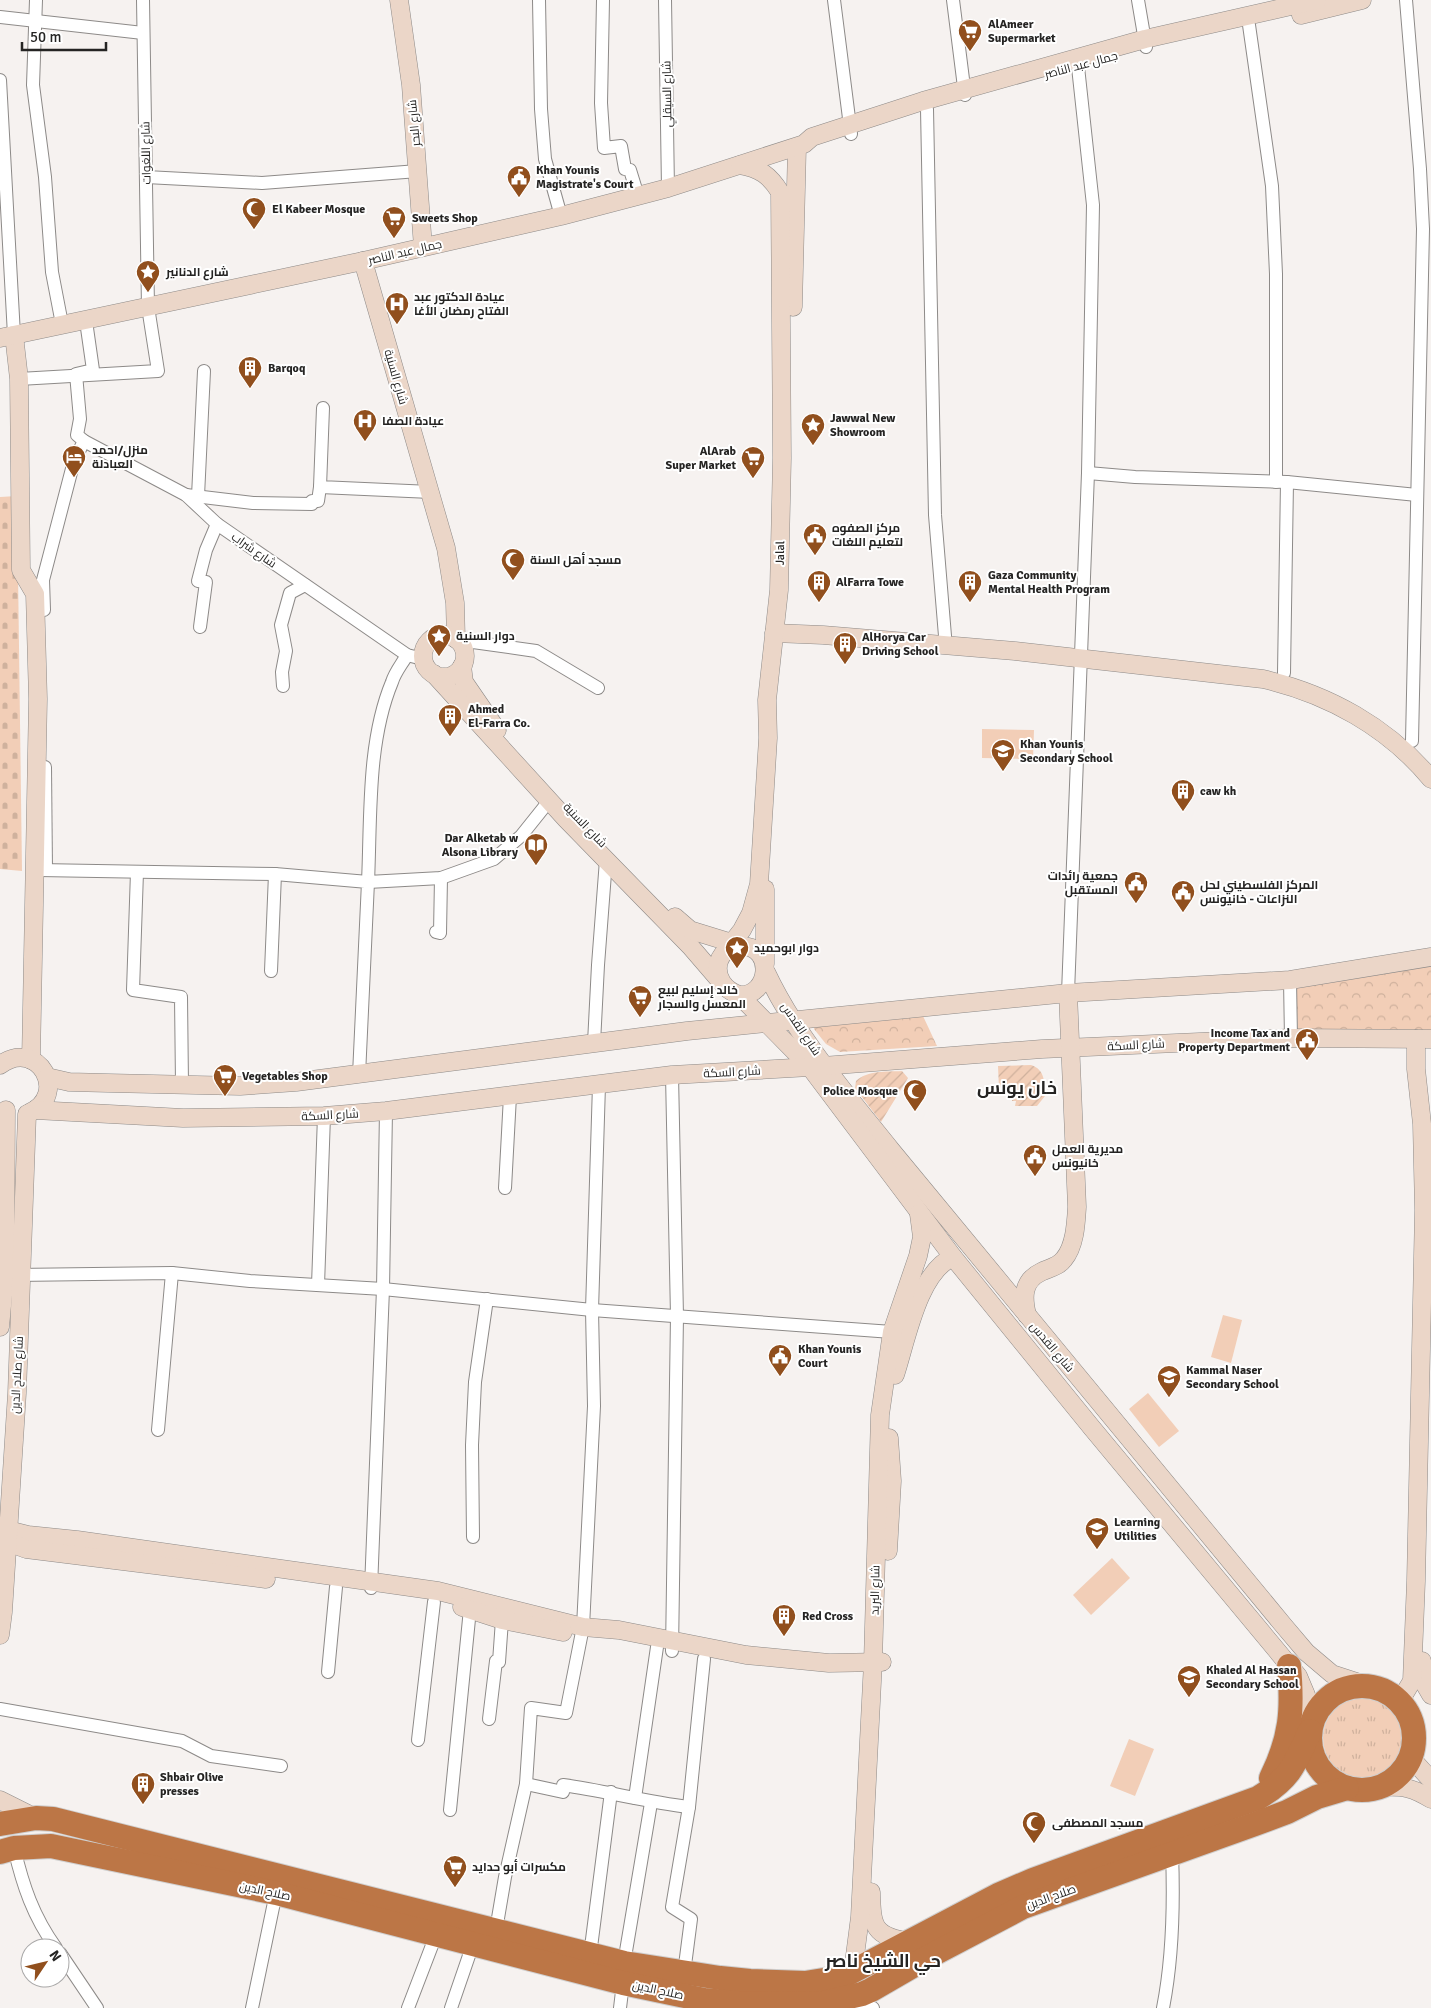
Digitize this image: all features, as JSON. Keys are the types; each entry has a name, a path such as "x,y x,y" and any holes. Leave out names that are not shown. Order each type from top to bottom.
{"highway":[{"path":"1264,1795 1284,1750 1290,1722 1292,1697 1290,1666"},
{"path":"1350,1687 1380,1688 1413,1711 1415,1736 1421,1755 1406,1767 1397,1778 1383,1787 1370,1790 1347,1788 1329,1779 1319,1768 1313,1757 1310,1746 1311,1726 1317,1710 1336,1692 1350,1687"},
{"name":"صلاح الدين","path":"14,1819 62,1821 480,1936 624,1973 704,2000 737,2006 858,2004 862,1994 1023,1907 1264,1795 1294,1768 1311,1726"},
{"name":"صلاح الدين","path":"7,1850 51,1846 276,1893 436,1935 480,1936 590,1955 624,1973 684,1973 743,1980 805,1983 842,1977 998,1895 1058,1871 1141,1853 1172,1853 1287,1812 1317,1796 1347,1788"}],"main road":[{"name":"شارع البحر","path":"399,0 411,85 424,247"},
{"name":"جمال عبد الناصر","path":"7,337 363,261 561,216 668,188 801,145 814,147 850,129 964,92 1248,14 1317,0"},
{"name":"جمال عبد الناصر","path":"1248,14 1332,8 1362,0"},
{"name":"جمال عبد الناصر","path":"850,129 927,109 964,92 1078,67 1145,43"},
{"name":"Jalal","path":"765,968 765,886 773,700 790,542 794,240 801,145"},
{"name":"Jalal","path":"733,948 751,914 759,884 767,756 767,700 780,628 782,458 780,192 766,174 756,168 740,165"},
{"name":"شارع السنية","path":"363,261 446,548 459,642 465,659 462,666 464,682 471,695 502,739 683,925 701,935 733,948"},
{"path":"7,337 19,379 21,570 35,594 41,870 31,1060"},
{"path":"780,628 945,636 1005,641 1080,655 1244,676 1289,685 1340,706 1366,721 1398,744 1431,779"},
{"path":"780,628 823,635 1244,666 1284,673 1350,702 1412,741 1431,760"},
{"path":"415,657 424,652 430,640 443,636 459,642"},
{"name":"شارع السنية","path":"415,657 434,674 550,801 731,990"},
{"path":"434,674 440,677 452,676 462,666"},
{"path":"728,1028 739,1020 740,1011 718,967 733,948 756,951 765,968 764,979 753,992 746,995 731,990"},
{"path":"47,1077 68,1082 240,1086 296,1082 594,1043 768,1023 1068,993 1290,980 1431,957"},
{"name":"شارع القدس","path":"765,968 818,1066 920,1214 1092,1428 1298,1676 1306,1695 1311,1726"},
{"name":"شارع القدس","path":"731,990 818,1066 891,1150 1306,1652 1332,1674 1372,1687"},
{"path":"1028,1318 1024,1300 1027,1285 1040,1272 1053,1268 1065,1258 1076,1223 1068,993"},
{"path":"1046,996 1055,1005 1059,1022 1056,1038 1048,1049"},
{"name":"شارع السكة","path":"3,1108 18,1115 31,1112 184,1118 324,1116 386,1111 672,1075 1048,1049 1292,1038 1424,1039"},
{"path":"1413,1711 1412,1681 1424,1210 1422,1124 1416,1069 1424,1039"},
{"path":"3,1061 17,1058 31,1060 42,1068 47,1077 47,1095 42,1104 31,1112"},
{"name":"شارع صلاح الدين","path":"0,1635 4,1612 4,1534 14,1446 13,1275 3,1108"},
{"name":"شارع صلاح الدين","path":"0,1327 13,1275 31,1112"},
{"name":"شارع البريد","path":"910,1942 891,1939 883,1934 874,1924 870,1851 877,1667 880,1415 892,1332 918,1256 922,1237 920,1214"},
{"path":"1431,1215 1421,1657 1424,1683 1431,1695"},
{"name":"شارع البريد","path":"853,1971 860,1917 892,1481 889,1425 891,1386 907,1328 920,1297 936,1268 944,1261 953,1257"},
{"path":"4,1534 26,1549 336,1587 371,1586 470,1609 502,1620 583,1631 668,1646 700,1647 746,1655 877,1667"},
{"path":"4,1534 78,1540 371,1586 446,1593 583,1631"},
{"path":"668,1646 704,1659 791,1669 877,1667"},
{"path":"1421,1755 1431,1780"},
{"path":"1383,1787 1399,1786 1415,1789 1431,1800"},
{"path":"0,1800 14,1819"}],"street":[{"path":"36,0 33,85 45,178 52,272 62,324"},
{"name":"شارع اللغوات","path":"76,374 158,371 148,307 143,0"},
{"path":"539,0 541,109 545,159 561,216"},
{"path":"603,0 601,103 604,148 621,146 625,169 630,170 638,196"},
{"name":"شارع السيقلي","path":"665,0 668,188"},
{"path":"834,0 850,129"},
{"path":"953,0 964,92"},
{"path":"1138,0 1145,43"},
{"path":"1406,0 1423,229 1412,741"},
{"path":"1248,14 1272,186 1282,482 1284,673"},
{"path":"0,17 143,33"},
{"path":"1068,993 1088,473 1093,205 1078,67"},
{"path":"0,80 7,337"},
{"path":"927,109 935,515 945,636"},
{"path":"146,177 262,183 418,171"},
{"path":"19,379 76,374 93,370 86,321"},
{"path":"204,371 192,496 253,503 312,504 312,502 318,501 323,408"},
{"path":"76,374 80,419 77,435 84,441 74,461 43,580 41,870 274,874 368,882 441,878 494,860 521,836 550,801"},
{"name":"شارع شراب","path":"84,441 192,496 217,524 305,585 415,657"},
{"path":"1088,473 1135,477 1282,482 1417,495"},
{"path":"320,487 431,492"},
{"path":"200,626 206,582 198,581 206,550 217,524"},
{"path":"283,686 282,672 286,651 281,625 290,593 305,585"},
{"path":"459,642 473,642 536,651 598,688"},
{"path":"359,1074 375,750 384,706 392,680 415,657"},
{"path":"594,1043 606,860"},
{"path":"137,872 133,990 181,997 182,1084"},
{"path":"271,971 274,874"},
{"path":"436,932 440,933 441,878"},
{"path":"1290,980 1292,1038"},
{"path":"635,1798 668,1646 677,1316 672,1075"},
{"path":"451,2008 505,1877 526,1784 531,1708 566,1713 583,1631 594,1406 592,1310 600,1085"},
{"path":"505,1188 510,1096"},
{"path":"371,1586 383,1288 386,1111"},
{"path":"318,1285 324,1116"},
{"path":"13,1275 172,1273 250,1281 383,1288 592,1310 892,1332"},
{"path":"158,1430 172,1273"},
{"path":"473,1537 472,1445 475,1382 487,1299"},
{"path":"328,1672 336,1587"},
{"path":"418,1740 434,1602"},
{"path":"450,1810 470,1609"},
{"path":"489,1719 496,1661 499,1662 502,1620"},
{"path":"684,1973 691,1919 672,1908 688,1807 704,1659"},
{"path":"0,1709 182,1741 210,1756 281,1766"},
{"path":"526,1784 562,1792 564,1785 611,1792 651,1803 688,1807"},
{"path":"590,1955 611,1792"},
{"path":"620,2008 651,1803"},
{"path":"7,1850 49,1938"},
{"path":"1163,2008 1167,1988 1174,1901 1172,1853"},
{"path":"252,2008 276,1893"},
{"path":"408,2008 436,1935"},
{"path":"70,1968 97,2008"}],"green space":[{"path":"17,496 22,871 0,869 0,497"},
{"path":"982,729 1034,730 1033,759 982,758"},
{"path":"1431,966 1431,1030 1298,1034 1296,984"},
{"path":"923,1016 937,1046 840,1052 826,1044 814,1029 814,1026"},
{"path":"1031,1065 1036,1067 1042,1074 1045,1096 1037,1106 1015,1106 1016,1101 1012,1101 1012,1089 999,1089 998,1066"},
{"path":"902,1071 908,1078 881,1122 855,1088 856,1081 872,1073"},
{"path":"1223,1315 1242,1320 1231,1363 1211,1357"},
{"path":"1148,1393 1179,1431 1159,1447 1129,1409"},
{"path":"1112,1558 1130,1578 1091,1615 1073,1595"},
{"path":"1364,1697 1380,1700 1393,1709 1402,1722 1405,1738 1402,1754 1393,1767 1380,1776 1364,1779 1348,1776 1335,1767 1326,1754 1323,1738 1326,1722 1335,1709 1348,1700"},
{"path":"1129,1739 1154,1749 1135,1796 1110,1786"}],"place":[{"name":"AlAmeer Supermarket","path":"970,52"},
{"name":"Khan Younis Magistrate's Court","path":"519,198"},
{"name":"El Kabeer Mosque","path":"254,230"},
{"name":"Sweets Shop","path":"394,239"},
{"name":"شارع الدنانير","path":"148,293"},
{"name":"عيادة الدكتور عبد الفتاح رمضان الأغا","path":"397,325"},
{"name":"Barqoq","path":"250,389"},
{"name":"عيادة الصفا","path":"365,442"},
{"name":"Jawwal New Showroom","path":"813,446"},
{"name":"منزل/احمد العبادلة","path":"74,478"},
{"name":"AlArab Super Market","path":"753,479"},
{"name":"مركز الصفوه لتعليم اللغات","path":"815,556"},
{"name":"مسجد أهل السنة","path":"513,581"},
{"name":"AlFarra Towe","path":"819,603"},
{"name":"Gaza Community Mental Health Program","path":"970,603"},
{"name":"دوار السنية","path":"439,657"},
{"name":"AlHorya Car Driving School","path":"845,665"},
{"name":"Ahmed El-Farra Co.","path":"450,737"},
{"name":"Khan Younis Secondary School","path":"1003,772"},
{"name":"caw kh","path":"1183,812"},
{"name":"Dar Alketab w Alsona Library","path":"536,866"},
{"name":"جمعية رائدات المستقبل","path":"1136,904"},
{"name":"المركز الفلسطيني لحل النزاعات - خانيونس","path":"1183,913"},
{"name":"دوار ابوحميد","path":"737,969"},
{"name":"خالد إسليم لبيع المعسل والسجار","path":"640,1018"},
{"name":"Income Tax and Property Department","path":"1307,1061"},
{"name":"Vegetables Shop","path":"225,1097"},
{"name":"Police Mosque","path":"915,1112"},
{"name":"مديرية العمل خانيونس","path":"1035,1177"},
{"name":"Khan Younis Court","path":"780,1377"},
{"name":"Kammal Naser Secondary School","path":"1169,1398"},
{"name":"Learning Utilities","path":"1097,1550"},
{"name":"Red Cross","path":"784,1637"},
{"name":"Khaled Al Hassan Secondary School","path":"1189,1698"},
{"name":"Shbair Olive presses","path":"143,1805"},
{"name":"مسجد المصطفى","path":"1034,1844"},
{"name":"مكسرات أبو حدايد","path":"455,1888"}],"district":[{"name":"خان يونس","path":"1017,1088"},
{"name":"حي الشيخ ناصر","path":"883,1961"}]}
